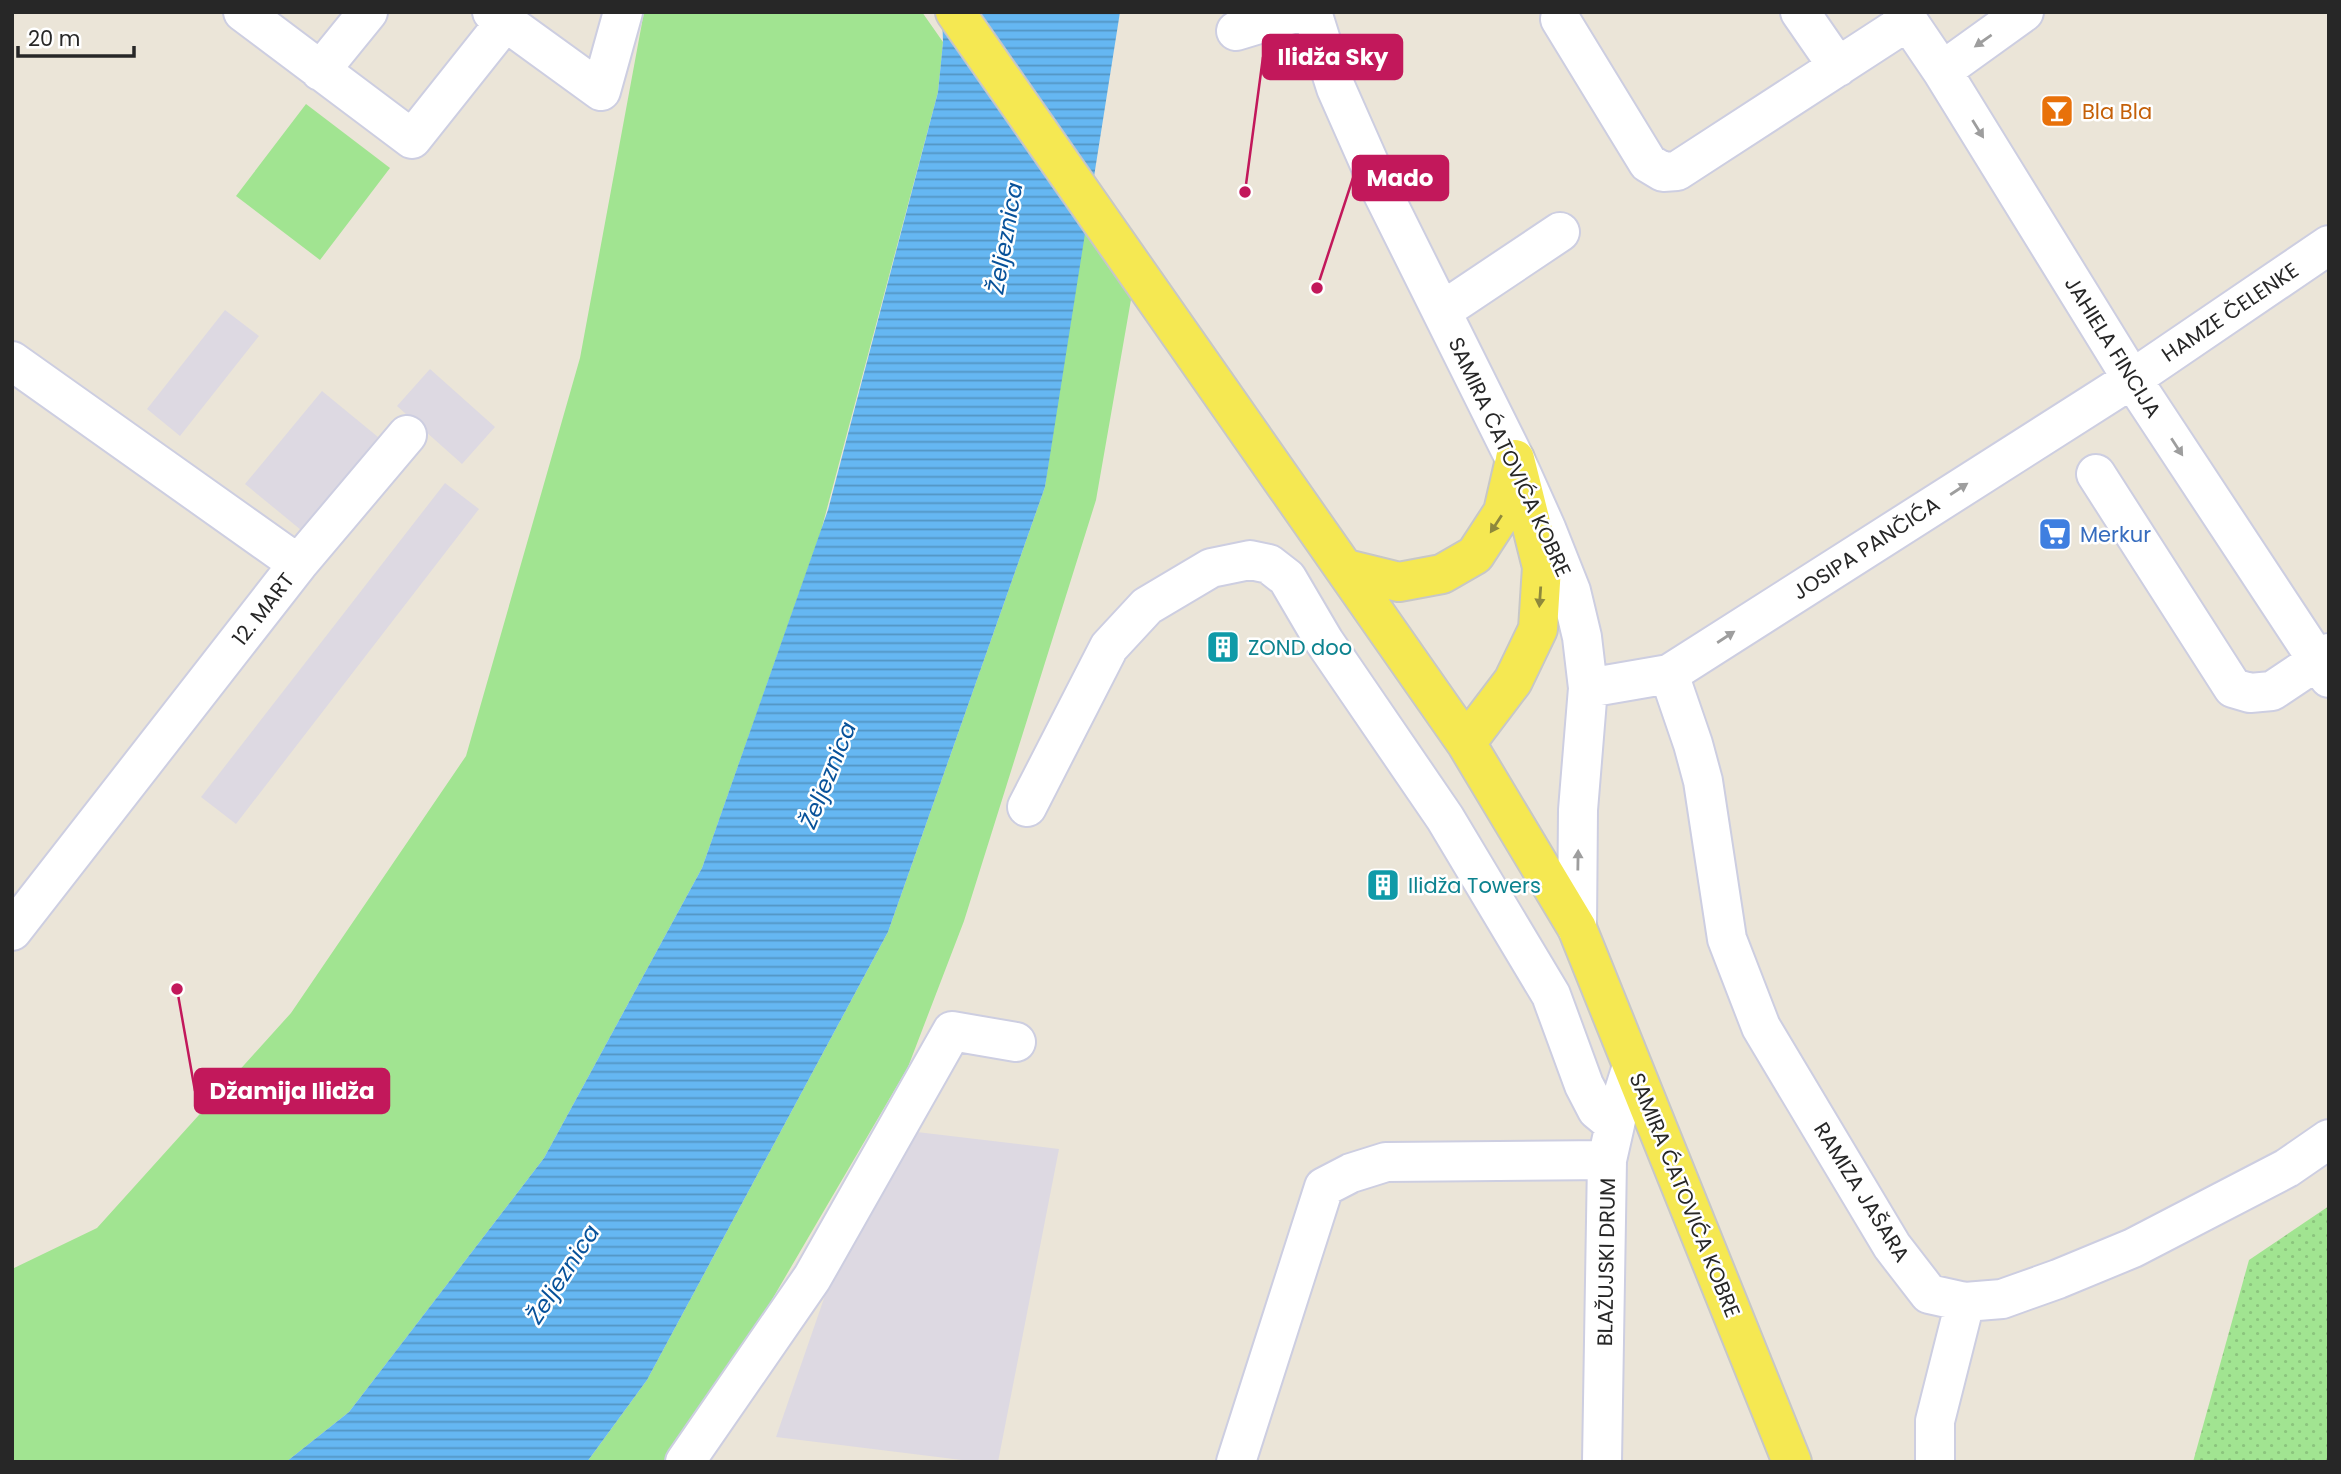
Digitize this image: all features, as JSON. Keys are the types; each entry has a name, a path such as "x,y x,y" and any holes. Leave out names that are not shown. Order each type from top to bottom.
{"main road":[{"name":"SAMIRA ĆATOVIĆA KOBRE","path":"955,12 1466,743 1577,928 1786,1453"},
{"path":"1346,569 1399,582 1442,574 1475,555 1503,512 1515,459"},
{"path":"1466,743 1513,681 1538,629 1542,567 1515,459"}],"street":[{"path":"243,12 412,139 498,17 601,91 623,12"},
{"path":"320,71 368,12"},
{"path":"1236,31 1299,12"},
{"name":"SAMIRA ĆATOVIĆA KOBRE","path":"1312,12 1336,88 1382,192 1515,459 1571,591 1582,637 1588,688 1578,810 1577,928"},
{"path":"1800,12 1838,67"},
{"path":"1942,71 2024,12"},
{"path":"1560,19 1648,163 1663,172 1678,171 1838,67 1905,17"},
{"name":"JAHIELA FINCIJA","path":"1905,17 1942,71 2132,379 2325,664"},
{"path":"1442,311 1560,232"},
{"name":"HAMZE ČELENKE","path":"2132,379 2329,245"},
{"name":"12. MART","path":"12,361 298,564 12,931"},
{"name":"JOSIPA PANČIĆA","path":"1588,688 1669,674 2132,379"},
{"path":"298,564 407,435"},
{"path":"2096,474 2233,688 2250,693 2272,691 2325,664"},
{"path":"1027,807 1109,647 1147,607 1211,568 1250,560 1269,564 1287,578 1324,641 1445,818 1551,995 1584,1085 1611,1143 1386,1162 1351,1173 1324,1187 1236,1462"},
{"name":"RAMIZA JAŠARA","path":"1669,674 1703,781 1727,939 1761,1027 1892,1246 1930,1294 1965,1302 2002,1299 2058,1279 2133,1248 2287,1168 2329,1139"},
{"path":"685,1462 812,1278 952,1031 1016,1042"},
{"name":"BLAŽUJSKI DRUM","path":"1602,1462 1611,1143 1632,1066"},
{"path":"1935,1462 1935,1421 1965,1302"}],"shaded area":[{"path":"225,310 259,336 180,436 147,409"},
{"path":"430,369 495,427 462,464 397,406"},
{"path":"322,391 378,437 301,530 245,484"},
{"path":"445,483 479,509 236,824 201,797"},
{"path":"883,1128 1059,1149 998,1462 978,1462 776,1437"}],"green space":[{"path":"644,12 922,12 943,42 938,92 821,531 702,868 544,1158 349,1412 286,1462 12,1462 12,1269 97,1228 291,1013 466,756 580,358"},
{"path":"306,104 390,168 320,260 236,196"},
{"path":"1086,199 1136,271 1096,500 964,921 908,1067 677,1462 587,1462 647,1380 888,932 1045,487"},
{"path":"2329,1206 2329,1462 2193,1462 2249,1260"}],"water":[{"name":"Željeznica","path":"942,12 1120,12 1045,487 888,932 647,1380 587,1462 286,1462 349,1412 544,1158 702,868 828,510 938,92 943,42"}],"place":[{"name":"Bla Bla","path":"2057,111"},
{"name":"Ilidža Sky","path":"1245,192"},
{"name":"Mado","path":"1317,288"},
{"name":"Merkur","path":"2055,534"},
{"name":"ZOND doo","path":"1223,647"},
{"name":"Ilidža Towers","path":"1383,885"},
{"name":"Džamija Ilidža","path":"177,989"}]}
